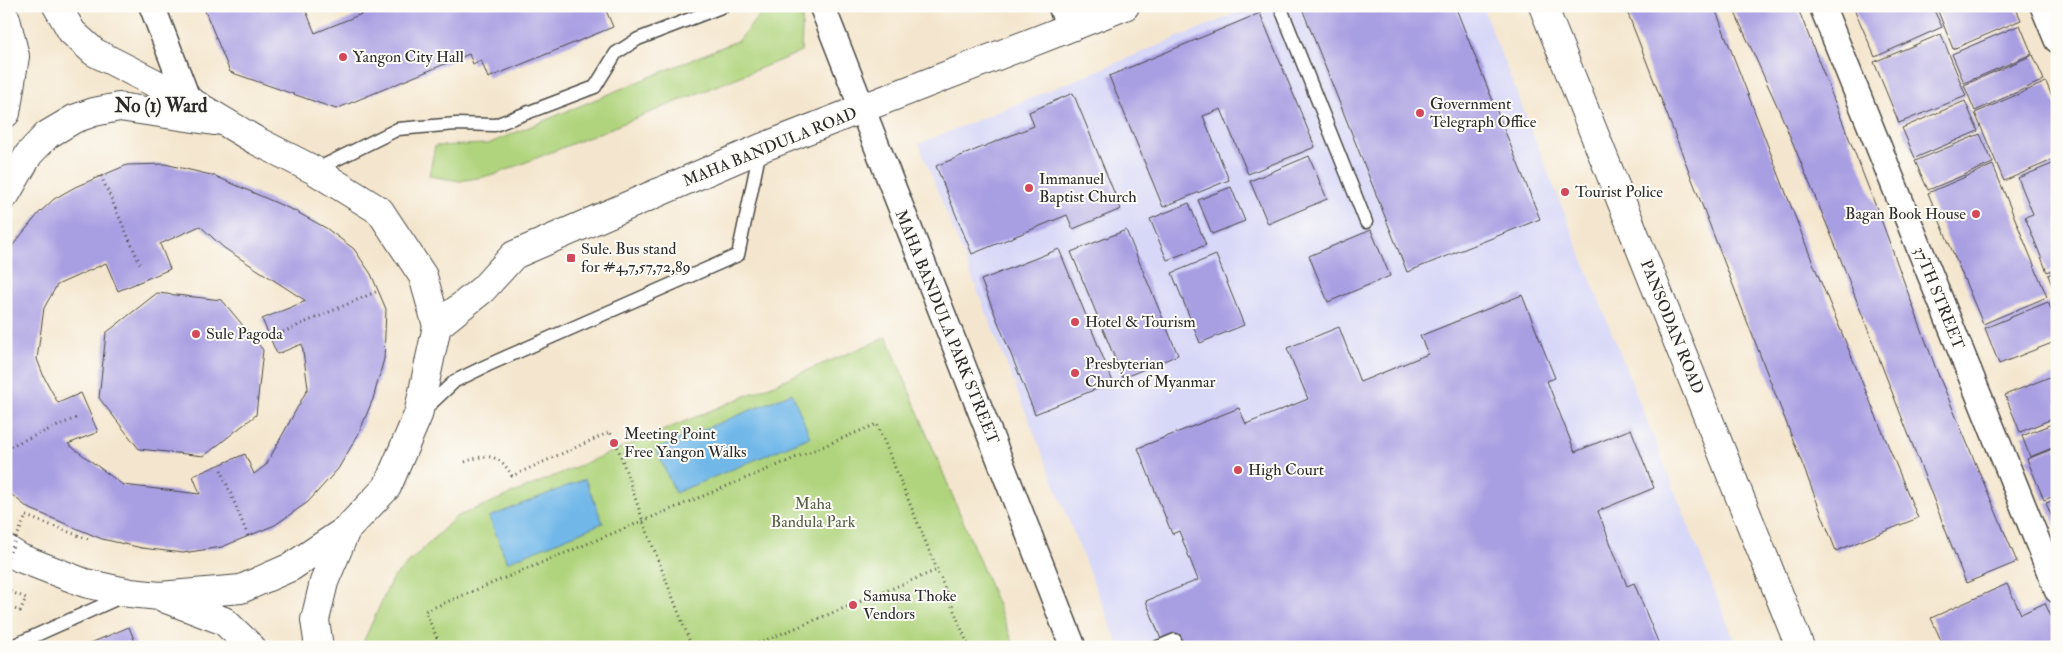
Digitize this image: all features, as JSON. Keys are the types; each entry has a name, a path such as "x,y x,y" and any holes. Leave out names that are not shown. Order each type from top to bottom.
{"main road":[{"path":"6,549 20,558 85,583 130,593 160,596 241,589 292,567 346,530 387,487 418,415 437,326 423,276 380,211 314,170 225,123 188,100 94,52 72,32 57,6"},
{"name":"MAHA BANDULA ROAD","path":"437,326 483,289 514,255 760,148 861,109 1065,17 1125,6"},
{"name":"PANSODAN ROAD","path":"1543,6 1800,647"},
{"path":"6,19 15,56 6,113"},
{"path":"6,194 29,154 47,135 74,119 94,112 119,107 225,123"},
{"path":"319,647 315,620 324,582 346,530"},
{"path":"160,596 224,620 251,647"}],"street":[{"path":"152,6 188,100"},
{"name":"MAHA BANDULA PARK STREET","path":"822,6 1073,647"},
{"name":"37TH STREET","path":"1822,6 2057,590"},
{"path":"2043,6 2057,40"}],"lane":[{"path":"314,170 398,129 456,124 495,125 595,86 616,53 638,39 724,6"},
{"path":"1280,6 1366,222"},
{"path":"418,415 456,381 537,342 738,255 760,148"},
{"path":"10,647 130,593"},
{"path":"1158,647 1176,640"}],"path":[{"path":"101,176 141,266"},
{"path":"283,332 378,291"},
{"path":"6,448 76,418"},
{"path":"441,647 425,611 877,424 969,647"},
{"path":"465,462 482,455 492,457 506,464 512,476 610,432 618,448 643,521 692,647"},
{"path":"221,470 248,536"},
{"path":"6,561 26,516 88,539"},
{"path":"749,647 937,570"},
{"path":"6,590 26,598 20,612 6,606"}],"shaded area":[{"path":"1254,6 1482,6 1737,647 1119,647 919,144"}],"green space":[{"path":"767,6 803,7 801,52 494,175 460,181 429,176 435,146 488,144 739,40"},
{"name":"Maha Bandula Park","path":"887,337 1015,647 361,647 392,579 456,517"}],"water":[{"path":"792,393 810,437 675,493 656,449"},
{"path":"585,479 603,523 507,562 489,517"}],"building":[{"name":"Yangon City Hall","path":"203,6 304,6 315,33 381,6 609,6 605,8 613,27 488,78 481,60 473,64 469,54 336,109 230,72"},
{"name":"Government Telegraph Office","path":"1301,6 1455,6 1540,219 1407,272"},
{"path":"1625,6 1714,6 1811,258 1918,518 1836,551"},
{"path":"1732,6 1797,6 1882,222 1936,369 2017,562 1966,583 1834,242 1779,110"},
{"path":"1853,6 1932,6 1942,27 1875,57"},
{"path":"1936,6 2015,6 2021,20 1953,49"},
{"path":"1260,13 1315,147 1248,174 1221,109 1203,116 1229,180 1163,207 1109,76"},
{"path":"2020,25 2032,54 1964,83 1952,54"},
{"path":"1941,34 1966,96 1899,123 1874,62"},
{"path":"2033,55 2044,80 1975,111 1964,85"},
{"path":"2046,82 2057,108 2057,158 2004,181 1975,113"},
{"name":"Immanuel Baptist Church","path":"1073,93 1121,209 1073,229 1067,215 972,254 936,166 1034,126 1029,112"},
{"path":"1965,101 1978,131 1915,158 1902,128"},
{"path":"1980,134 1993,163 1928,190 1915,161"},
{"path":"1309,156 1327,199 1268,224 1250,181"},
{"path":"2057,162 2057,268 2047,272 2025,217 2033,214 2018,178"},
{"path":"165,164 215,176 295,211 326,228 354,249 371,274 386,309 384,359 373,399 358,435 338,469 308,502 275,525 222,547 183,553 142,548 102,539 28,508 6,490 6,259 13,245 39,213 54,199 75,187 127,165","holes":["200,226 224,248 306,301 262,319 277,354 302,344 308,388 266,465 254,474 245,454 193,476 200,494 123,485 68,444 98,432 81,393 58,403 44,377 37,359 44,308 57,285 106,263 118,291 170,269 160,244"]},
{"path":"1993,165 2047,297 1983,324 1928,193"},
{"path":"1231,187 1245,221 1212,234 1198,200"},
{"path":"1189,203 1206,245 1167,260 1150,219"},
{"path":"1126,230 1178,355 1123,378 1071,252"},
{"path":"1371,230 1390,276 1328,302 1309,256"},
{"path":"1059,249 1113,382 1035,414 981,280"},
{"path":"1216,255 1244,325 1200,343 1172,273"},
{"path":"2057,271 2057,298 2048,275"},
{"name":"Sule Pagoda","path":"157,293 222,300 263,350 256,415 204,456 139,449 99,398 106,333"},
{"name":"High Court","path":"1522,295 1555,378 1547,381 1575,452 1631,429 1654,488 1598,511 1627,586 1634,583 1660,647 1164,647 1146,601 1198,580 1179,531 1172,534 1138,448 1239,408 1246,424 1308,399 1287,348 1339,327 1360,382 1428,354 1420,336"},
{"path":"2048,302 2057,323 2057,341 1999,364 1985,328"},
{"path":"2057,374 2057,417 2020,432 2005,395"},
{"path":"2057,422 2057,446 2030,457 2022,436"},
{"path":"2057,447 2057,495 2044,500 2027,459"},
{"path":"2057,499 2057,530 2046,503"},
{"path":"2007,584 2021,614 2045,603 2057,630 2057,647 1944,647 1931,618"},
{"path":"129,627 137,647 81,647"}],"place":[{"name":"Yangon City Hall","path":"343,57"},
{"name":"Government Telegraph Office","path":"1420,113"},
{"name":"Immanuel Baptist Church","path":"1029,188"},
{"name":"Tourist Police","path":"1565,192"},
{"name":"Bagan Book House","path":"1976,214"},
{"name":"Sule. Bus stand for #4,7,57,72,89","path":"571,258"},
{"name":"Hotel & Tourism","path":"1075,322"},
{"name":"Sule Pagoda","path":"196,334"},
{"name":"Presbyterian Church of Myanmar","path":"1075,373"},
{"name":"Meeting Point Free Yangon Walks","path":"614,443"},
{"name":"High Court","path":"1238,470"},
{"name":"Samusa Thoke Vendors","path":"853,605"}],"district":[{"name":"No (1) Ward","path":"161,106"}]}
